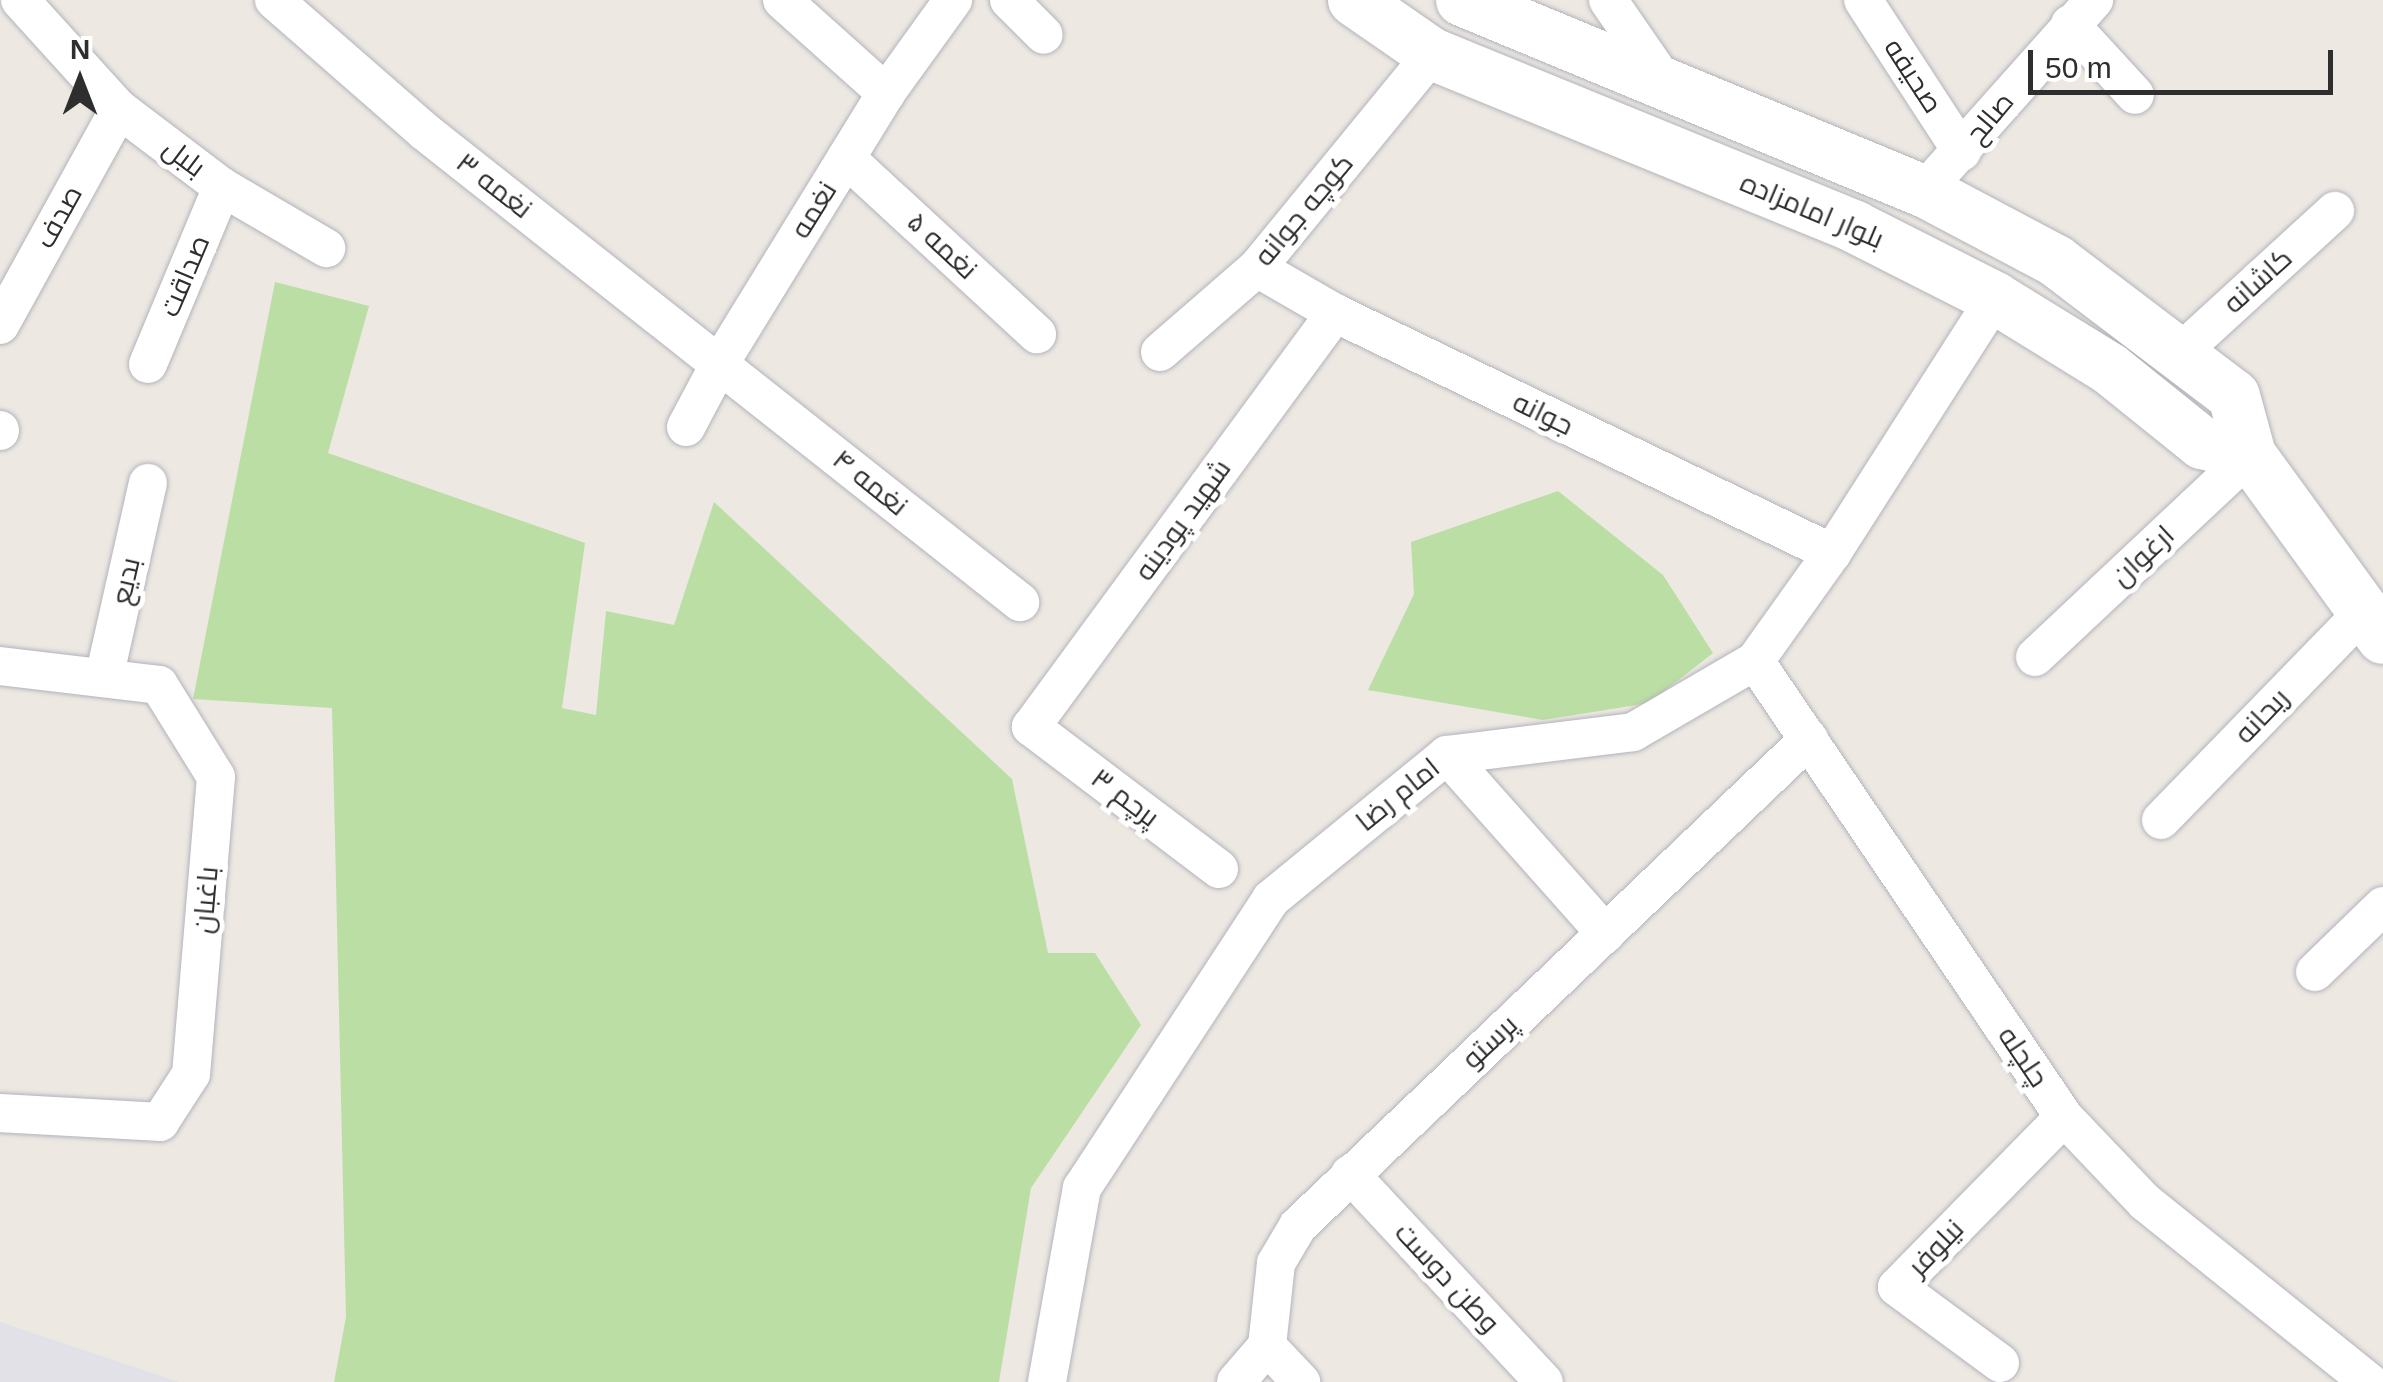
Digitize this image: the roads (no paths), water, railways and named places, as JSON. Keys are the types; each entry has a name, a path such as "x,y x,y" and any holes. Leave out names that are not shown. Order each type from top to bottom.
{"main road":[{"name":"بلوار امامزاده","path":"1354,0 1432,54 1855,227 1995,298 2110,368 2202,443 2250,455"},
{"path":"1462,0 1924,191 2056,261 2181,352 2234,396 2250,455 2373,625"}],"street":[{"name":"بلبل","path":"20,0 119,109 222,187 326,248"},
{"name":"نغمه ۳","path":"274,0 424,131 720,363"},
{"path":"782,0 886,93"},
{"name":"نغمه","path":"686,427 720,363 886,93 953,0"},
{"path":"1009,0 1044,34"},
{"path":"1608,0 1670,89"},
{"name":"صحیفه","path":"1868,2 1962,152"},
{"path":"2082,12 2136,95"},
{"name":"صالح","path":"1924,191 2082,12"},
{"name":"کوچه جوانه","path":"1160,352 1257,268 1432,54"},
{"name":"صدف","path":"0,325 119,109"},
{"name":"نغمه ۵","path":"846,158 1038,334"},
{"name":"صداقت","path":"148,364 222,187"},
{"name":"کاشانه","path":"2181,352 2334,211"},
{"name":"جوانه","path":"1257,268 1335,313 1832,553"},
{"name":"امام رضا","path":"1047,1382 1082,1188 1271,899 1447,755 1633,732 1755,661 1832,553 1995,298"},
{"name":"شهید پودینه","path":"1032,727 1335,313"},
{"name":"نغمه ۴","path":"720,363 1020,602"},
{"name":"ارغوان","path":"2035,656 2250,455"},
{"name":"بدیع","path":"104,678 148,484"},
{"name":"ریحانه","path":"2161,820 2373,625"},
{"name":"چلچله","path":"1755,661 2064,1117 2146,1202 2369,1382"},
{"name":"باغبان","path":"0,666 159,685 216,777 191,1074 160,1122 0,1113"},
{"name":"پرچم ۳","path":"1032,727 1220,869"},
{"name":"پرستو","path":"1267,1346 1276,1263 1284,1244 1350,1174 1809,739"},
{"path":"1447,755 1606,934"},
{"path":"2315,972 2383,906"},
{"name":"نیلوفر","path":"2000,1363 1897,1287 2064,1117"},
{"name":"وطن دوست","path":"1350,1174 1544,1382"},
{"path":"1236,1382 1267,1346 1301,1382"}]}
